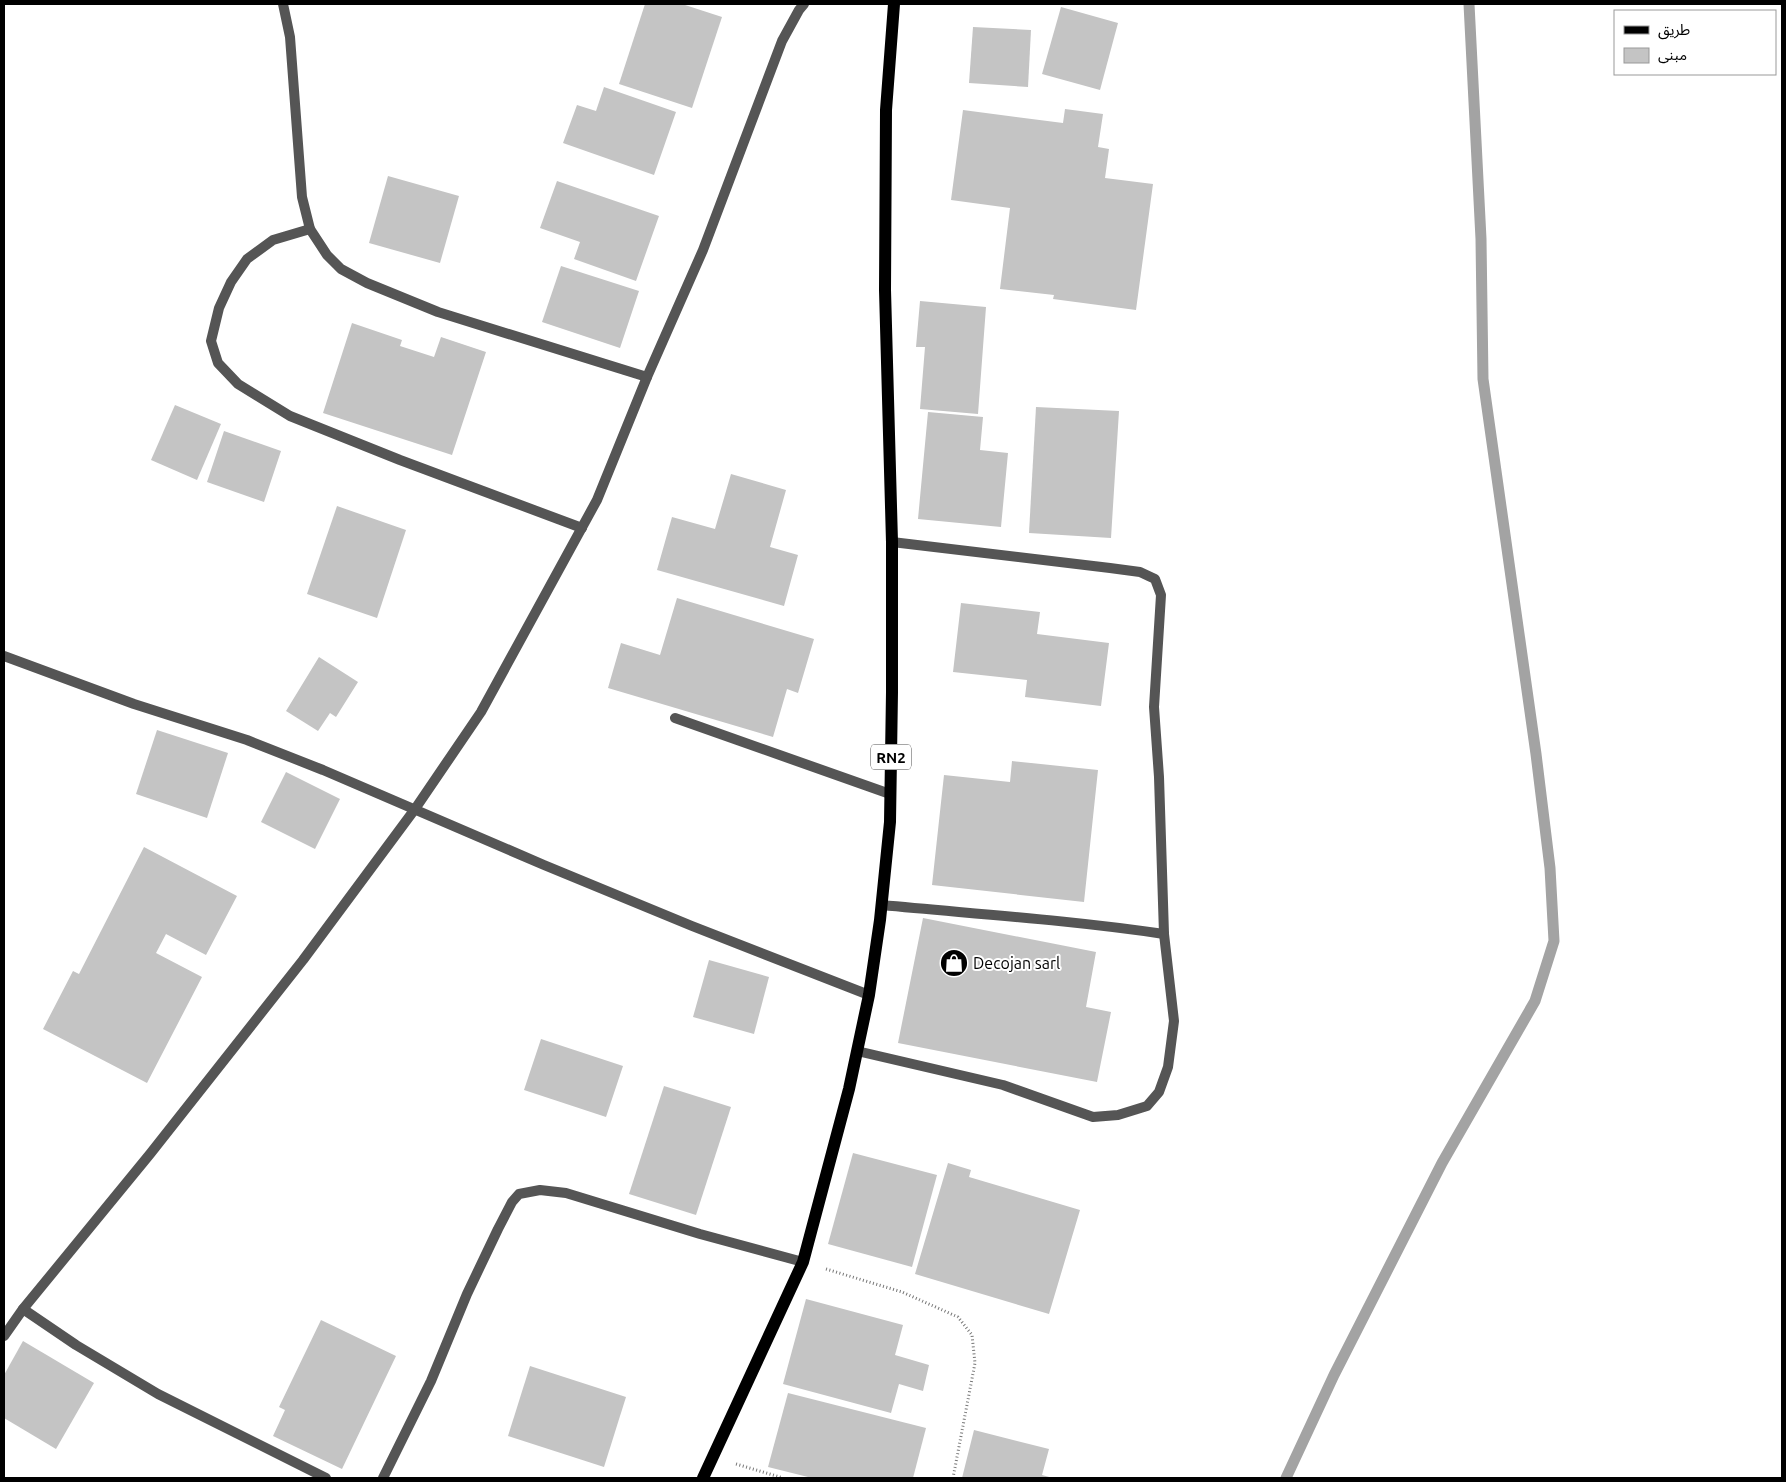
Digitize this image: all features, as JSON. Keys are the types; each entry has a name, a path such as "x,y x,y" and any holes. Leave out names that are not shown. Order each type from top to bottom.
{"main road":[{"name":"RN2","path":"703,1478 803,1262 849,1089 869,995 882,906 890,822 892,542 885,280 886,110 894,4"}],"street":[{"path":"284,4 290,36 302,198 310,229 327,255 341,269 367,283 438,312 647,377"},
{"path":"4,1336 23,1309 150,1154 303,960 415,809 481,712 597,500 647,377 704,250 782,41 798,10 804,4"},
{"path":"310,229 273,240 247,259 231,282 219,308 211,341 218,363 238,384 290,416 400,460 582,528"},
{"path":"857,1051 1003,1085 1093,1117 1118,1115 1147,1106 1159,1092 1168,1066 1174,1021 1164,934 1159,777 1154,707 1162,595 1155,579 1140,572 892,542"},
{"path":"4,656 134,704 247,740 323,770 682,922 869,995"},
{"path":"675,718 890,794"},
{"path":"882,906 1077,923 1164,934"},
{"path":"383,1478 431,1381 467,1294 498,1229 512,1202 519,1194 540,1190 566,1193 700,1234 803,1262"},
{"path":"23,1309 76,1345 158,1394 326,1478"}],"path":[{"path":"803,1262 902,1292 958,1317 972,1335 975,1364 953,1478"},
{"path":"712,1458 783,1478"}],"building":[{"path":"645,4 682,4 722,17 692,108 619,84"},
{"path":"1061,7 1118,23 1100,90 1042,74"},
{"path":"973,27 1031,30 1028,87 969,83"},
{"path":"604,87 676,112 654,175 563,143 577,105 596,111"},
{"path":"1065,109 1103,114 1098,147 1109,149 1105,178 1153,184 1136,310 1053,299 1054,295 1000,289 1010,208 951,200 963,110 1063,123"},
{"path":"388,176 459,196 440,263 369,243"},
{"path":"557,181 659,216 636,281 574,259 580,242 540,228"},
{"path":"561,266 639,291 620,348 542,322"},
{"path":"920,301 986,307 978,414 920,409 925,347 916,347"},
{"path":"352,323 402,340 400,346 434,357 441,337 486,352 452,455 323,413"},
{"path":"175,405 221,424 197,480 151,460"},
{"path":"1036,407 1119,411 1111,538 1029,533"},
{"path":"928,412 983,417 980,450 1008,453 1001,527 918,519"},
{"path":"224,431 281,451 264,502 207,482"},
{"path":"731,474 786,490 770,547 798,555 784,606 657,570 672,517 715,529"},
{"path":"337,506 406,530 377,618 307,594"},
{"path":"677,598 814,639 798,693 787,689 773,737 608,688 621,643 660,655"},
{"path":"961,603 1040,612 1037,634 1109,643 1101,706 1025,697 1027,680 953,672"},
{"path":"319,657 358,682 336,717 330,713 318,731 286,711"},
{"path":"157,730 228,753 207,818 136,794"},
{"path":"1012,761 1098,770 1084,902 932,885 944,775 1010,782"},
{"path":"286,772 340,799 315,849 261,822"},
{"path":"144,847 237,896 206,955 166,934 156,953 202,977 147,1083 43,1029 73,971 79,974"},
{"path":"923,918 1096,952 1086,1007 1111,1012 1097,1082 898,1043"},
{"path":"709,960 769,977 754,1034 693,1017"},
{"path":"541,1039 623,1066 606,1117 524,1090"},
{"path":"664,1086 731,1107 696,1215 629,1194"},
{"path":"853,1153 937,1175 912,1267 828,1244"},
{"path":"948,1163 971,1170 969,1177 1080,1210 1049,1314 915,1274"},
{"path":"806,1299 903,1325 895,1355 929,1365 923,1391 899,1384 891,1413 783,1384"},
{"path":"321,1320 396,1356 342,1469 273,1436 285,1410 279,1407"},
{"path":"23,1341 94,1383 56,1449 4,1418 4,1375"},
{"path":"530,1366 626,1397 604,1467 508,1436"},
{"path":"788,1393 926,1428 913,1478 812,1478 768,1467"},
{"path":"974,1430 1049,1449 1042,1475 1053,1478 962,1478"}],"waterway":[{"path":"1286,1478 1334,1375 1442,1163 1535,1001 1554,941 1550,868 1536,754 1483,379 1481,239 1469,4"}],"place":[{"name":"Decojan sarl","path":"954,963"}]}
